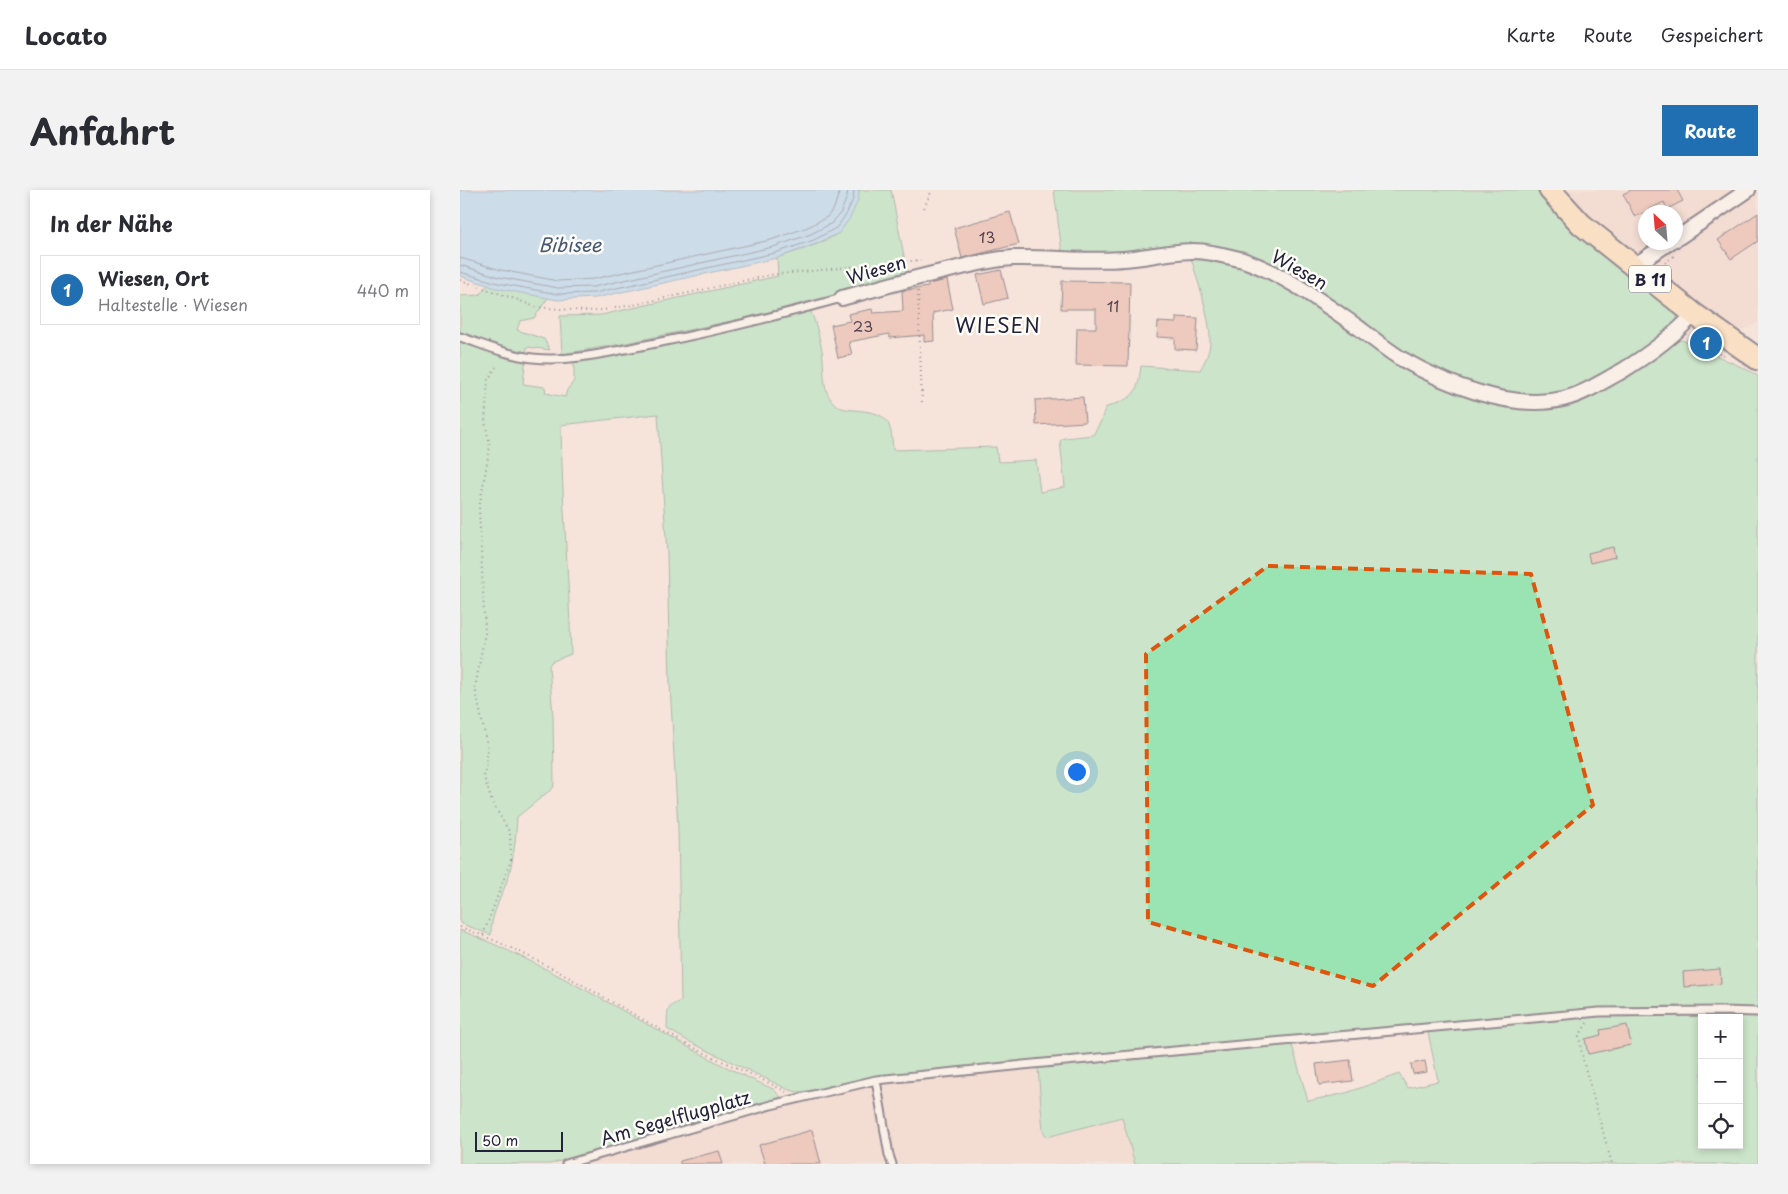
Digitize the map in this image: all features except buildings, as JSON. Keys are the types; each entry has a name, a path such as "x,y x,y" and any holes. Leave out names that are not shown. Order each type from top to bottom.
{"main road":[{"name":"B 11","path":"1550,190 1581,224 1694,314 1758,359"}],"street":[{"path":"1683,239 1748,190"},
{"path":"1634,266 1665,250"},
{"name":"Wiesen","path":"842,298 976,263 1012,258 1125,259 1178,252 1208,252 1242,260 1279,276 1336,312 1400,357 1445,380 1496,397 1530,402 1563,399 1585,390 1633,364 1676,333 1694,314"}],"lane":[{"path":"460,337 504,352 534,358 571,358 745,324 842,298"},
{"name":"Am Segelflugplatz","path":"566,1164 793,1100 876,1080 1593,1012 1758,1012"},
{"path":"876,1080 892,1164"}],"path":[{"path":"924,208 932,190"},
{"path":"1659,267 1672,250"},
{"path":"460,280 535,307 594,311 672,297 770,275 921,260"},
{"path":"922,276 918,288 922,404"},
{"path":"1676,333 1730,359"},
{"path":"483,935 511,860 510,834 492,802 484,777 488,748 475,688 486,633 480,509 490,446 485,422 488,380 496,368"},
{"path":"460,927 483,935 598,993 682,1042 787,1092 793,1100"},
{"path":"1593,1012 1579,1036 1583,1060 1612,1164"}],"highlighted area":[{"path":"1268,566 1531,574 1593,805 1373,986 1148,922 1146,654"}],"shaded area":[{"path":"1560,190 1758,190 1758,323 1733,334 1610,249"},
{"path":"1038,1068 1043,1130 1047,1137 1123,1117 1135,1164 578,1164 751,1114 851,1089 878,1084"}],"green space":[{"path":"859,190 891,190 908,276 741,319 621,344 562,354 560,316 601,315 778,276 777,258 819,243 839,232 851,212"},
{"path":"1054,190 1539,190 1569,225 1603,256 1639,285 1677,311 1677,321 1647,350 1572,391 1534,398 1490,391 1429,369 1281,274 1179,249 1083,254 1064,268"},
{"path":"1191,258 1227,262 1262,274 1438,382 1548,404 1676,340 1682,340 1758,376 1758,1009 1674,1006 1602,1008 914,1072 851,1081 798,1092 789,1090 688,1041 667,1029 669,1008 681,1001 678,828 670,684 667,554 658,414 561,425 571,654 551,662 549,666 553,716 554,784 553,788 517,817 511,868 495,912 491,935 460,923 460,296 479,295 492,281 550,295 534,318 520,321 517,330 544,339 550,350 527,347 523,384 545,387 546,393 565,397 567,390 574,381 574,361 709,336 810,310 822,350 825,384 829,397 835,404 845,409 874,413 885,419 891,431 893,450 996,447 998,461 1000,462 1036,460 1040,492 1065,487 1060,441 1064,438 1093,435 1101,421 1105,408 1128,398 1135,390 1141,366 1200,370 1209,349 1210,332"},
{"path":"460,930 524,958 586,990 715,1061 773,1089 781,1097 550,1164 460,1164"},
{"path":"1623,1014 1698,1014 1698,1149 1743,1149 1743,1016 1758,1017 1758,1164 1135,1164 1122,1117 1047,1137 1043,1131 1038,1068 1292,1045 1308,1101 1346,1093 1399,1074 1408,1088 1438,1081 1428,1032 1563,1018"}],"water":[{"name":"Bibisee","path":"460,190 859,190 858,200 850,218 839,233 816,244 777,258 595,298 557,300 496,288 460,276"}],"place":[{"name":"Wiesen, Ort","path":"1706,343"}],"district":[{"name":"WIESEN","path":"998,325"}]}
